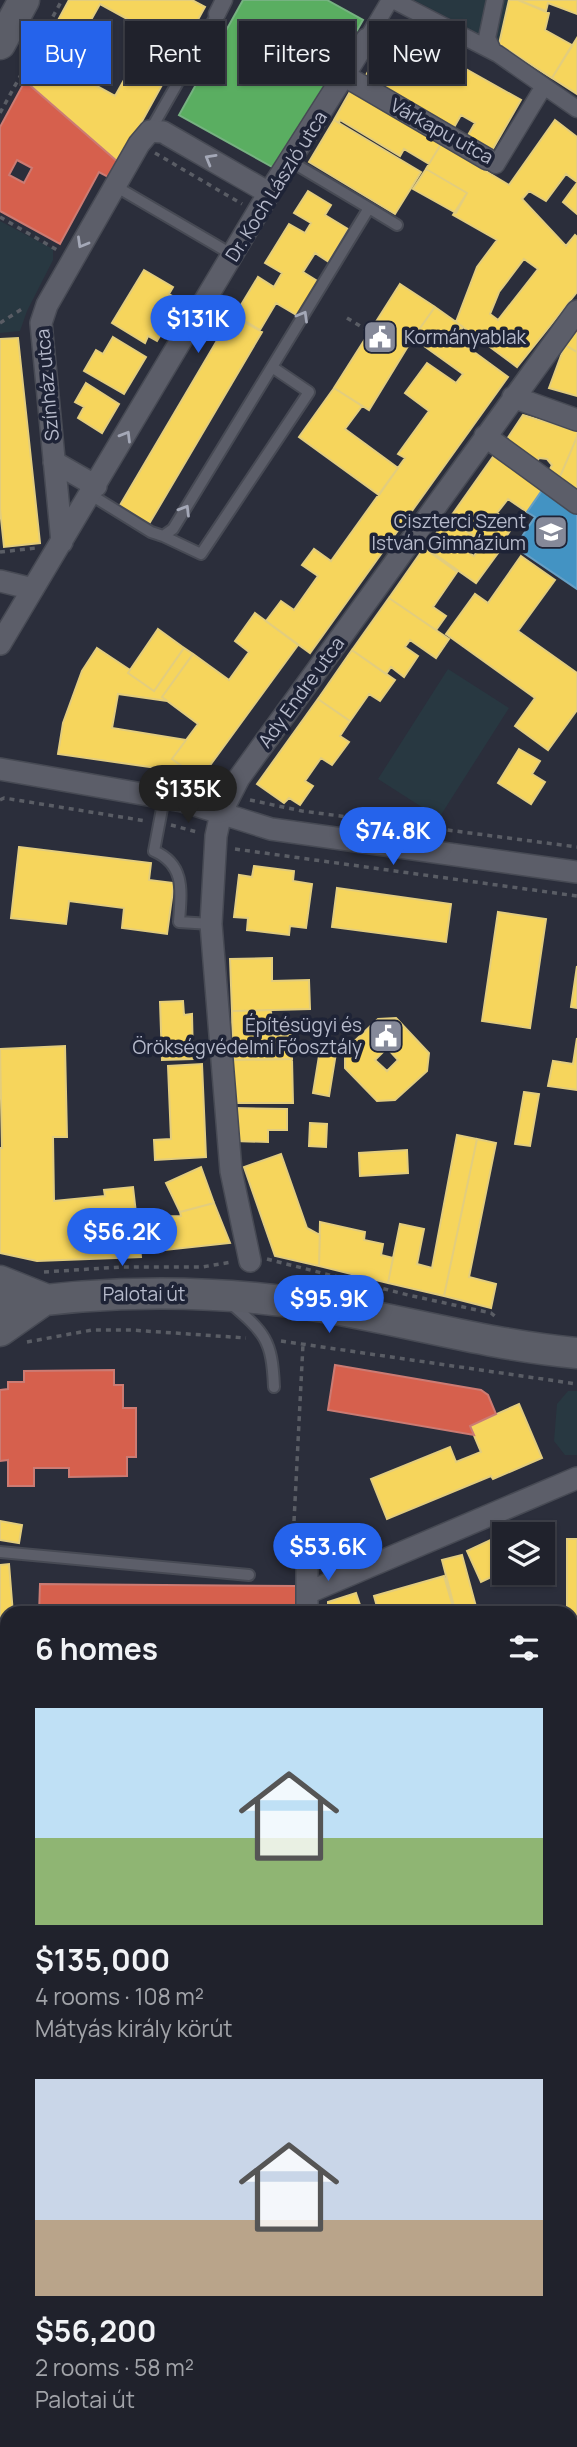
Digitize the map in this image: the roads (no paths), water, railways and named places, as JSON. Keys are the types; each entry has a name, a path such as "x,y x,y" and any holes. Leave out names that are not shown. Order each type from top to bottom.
{"main road":[{"path":"0,44 24,0"},
{"path":"0,1280 45,1299 12,1337"},
{"name":"Palotai út","path":"0,1306 45,1299 141,1293 222,1296 313,1306 480,1340 577,1353"}],"street":[{"name":"Dr. Koch László utca","path":"355,59 391,0"},
{"path":"391,0 493,51 577,109"},
{"path":"493,51 487,38 495,0"},
{"name":"Várkapu utca","path":"355,82 496,165 544,86"},
{"name":"Dr. Koch László utca","path":"0,644 269,193 340,84"},
{"path":"144,138 163,132 269,193"},
{"name":"Színház utca","path":"62,542 41,323 47,305 144,138"},
{"name":"Ady Endre utca","path":"250,1261 231,1171 211,924 216,836 221,813 239,778 577,312"},
{"path":"513,397 577,420"},
{"path":"485,436 577,503"},
{"path":"54,461 94,490"},
{"path":"0,581 33,589"},
{"path":"0,769 164,798 271,829 577,873"},
{"path":"300,1548 307,1603 577,1478"}],"lane":[{"name":"Színház utca","path":"144,138 220,7"},
{"path":"290,161 397,225"},
{"path":"115,186 233,255"},
{"path":"163,536 173,529 369,208"},
{"path":"94,490 151,532 201,554 309,392 272,367"},
{"path":"164,798 154,851 165,856 180,877 179,922 211,924"},
{"path":"222,1296 254,1324 265,1339 273,1357 274,1387"},
{"path":"0,1552 249,1575"}],"place":[{"name":"Kormányablak","path":"380,337"},
{"name":"Ciszterci Szent István Gimnázium","path":"551,532"},
{"name":"Építésügyi és Örökségvédelmi Főosztály","path":"386,1036"}]}
